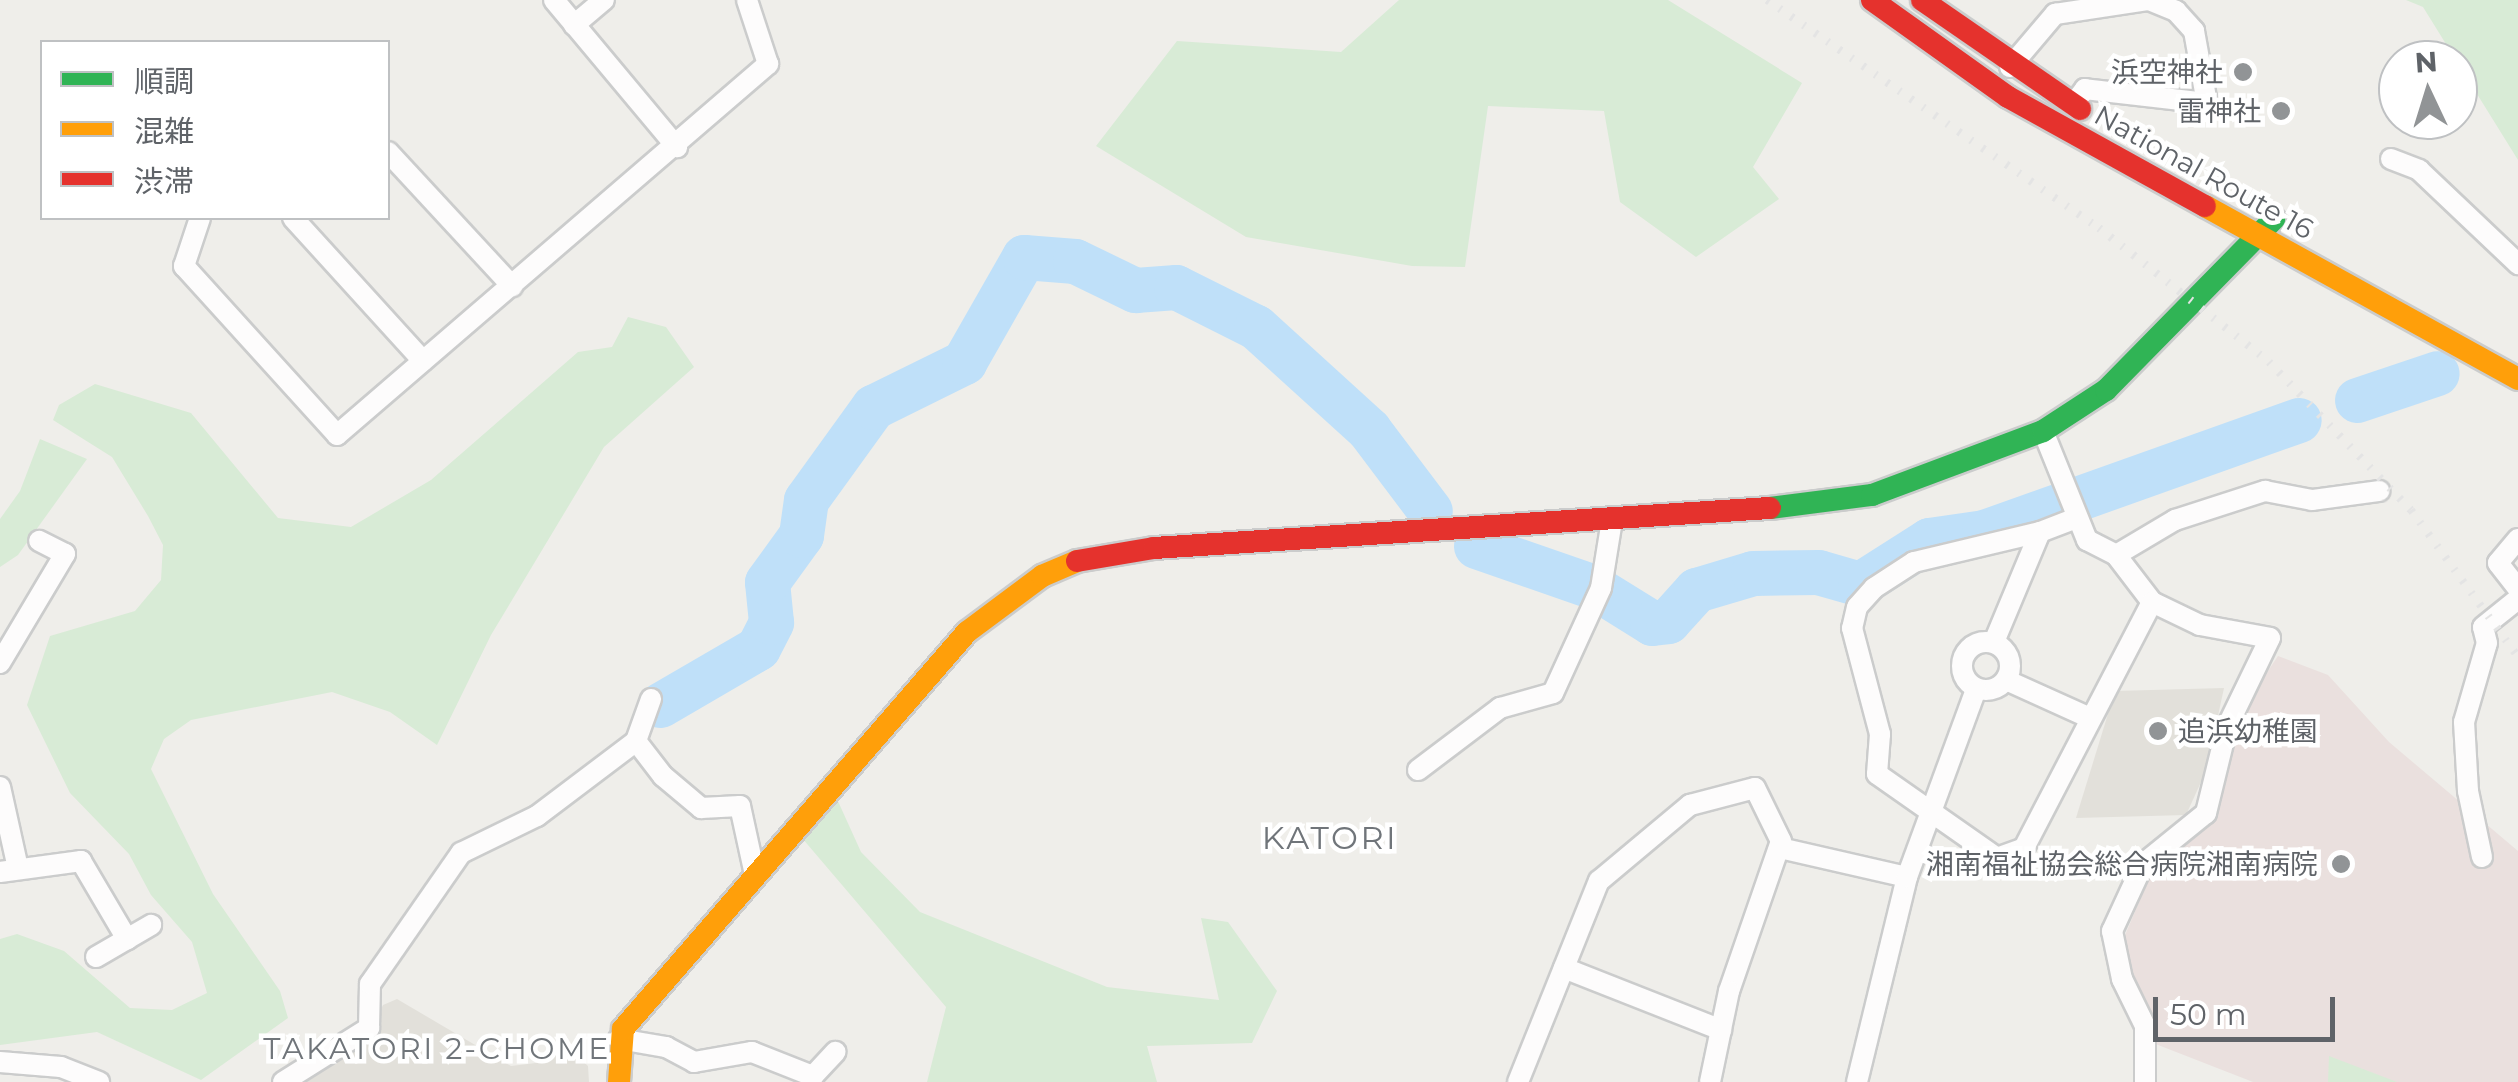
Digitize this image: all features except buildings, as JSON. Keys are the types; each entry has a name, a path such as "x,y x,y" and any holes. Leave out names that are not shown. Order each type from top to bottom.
{"main road":[{"name":"National Route 16","path":"1872,0 2008,97 2518,379"},
{"name":"National Route 16","path":"1922,0 2010,66 2073,105 2483,331"},
{"path":"619,1082 618,1038 754,875 967,632 1028,584 1080,560 1154,548 1612,520 1872,495 2043,431 2125,375 2274,219"}],"street":[{"path":"554,0 677,147"},
{"path":"574,25 604,0"},
{"path":"199,220 184,266 337,435 677,147 768,64 748,0"},
{"path":"2010,66 2055,14 2149,0 2176,12 2194,31 2207,103 2085,89 2073,105"},
{"path":"390,154 512,286"},
{"path":"2391,160 2419,170 2518,264"},
{"path":"295,220 424,360"},
{"path":"2043,431 2088,540 2116,555 2152,602 2200,625 2270,638 2226,727 2206,813 2143,864 2112,931 2122,978 2146,1026 2145,1082"},
{"path":"2116,555 2175,520 2265,490 2312,500 2379,491"},
{"path":"2077,518 2040,532 1914,562 1857,608 1858,661 1880,734 1877,774 1997,858 2024,848 2152,602"},
{"path":"1418,770 1500,708 1552,692 1601,588 1612,520"},
{"path":"1994,642 2040,532"},
{"path":"2518,539 2498,562 2518,588"},
{"path":"0,663 64,554 39,541"},
{"path":"2482,857 2468,791 2464,722 2487,644 2483,627 2518,600"},
{"path":"1981,642 1994,642 2009,657 2006,680 1989,690 1976,688 1962,670 1963,656 1981,642"},
{"path":"2006,680 2090,718"},
{"path":"1857,1082 1906,877 1976,688"},
{"path":"282,1082 369,1028 370,984 460,853 537,816 636,741 651,700"},
{"path":"636,741 663,776 701,808 740,806 754,875"},
{"path":"0,788 9,870 81,861 128,939"},
{"path":"1518,1082 1599,880 1690,804 1754,788 1777,825 1780,848 1722,1030 1710,1082"},
{"path":"1780,848 1906,877"},
{"path":"96,957 152,925"},
{"path":"1564,968 1722,1030"},
{"path":"618,1038 666,1048 694,1062 752,1052 813,1076 835,1052"},
{"path":"0,1062 62,1068 99,1082"}],"shaded area":[{"name":"湘南福祉協会総合病院湘南病院","path":"2278,656 2328,675 2389,742 2518,851 2518,1082 2253,1082 2153,1043 2122,957 2123,940 2150,876 2207,823 2229,729"},
{"name":"追浜幼稚園","path":"2224,688 2206,771 2186,815 2076,818 2115,691"},
{"path":"397,999 511,1066 536,1063 564,1044 588,1066 589,1082 302,1082 362,1046 383,1005"}],"green space":[{"path":"1399,0 1668,0 1802,83 1753,167 1779,199 1696,257 1620,202 1604,111 1488,106 1465,267 1412,266 1246,237 1096,146 1177,41 1341,52"},
{"path":"2406,0 2518,0 2518,160 2478,96 2478,40 2443,40 2423,7"},
{"path":"628,317 666,327 694,367 604,447 491,635 437,745 390,712 332,692 191,720 164,739 151,769 213,894 280,991 288,1018 201,1080 97,1032 0,1045 0,939 17,934 64,951 130,1008 172,1010 207,993 192,942 151,895 129,854 70,793 27,705 50,636 135,611 161,580 163,545 148,516 112,457 53,420 59,405 95,384 191,413 278,518 351,527 431,480 578,352 612,347"},
{"path":"40,439 87,459 18,555 0,567 0,519 20,491"},
{"path":"837,799 861,852 920,912 1107,987 1219,1000 1201,918 1228,922 1277,991 1252,1043 1147,1046 1157,1082 927,1082 946,1007 802,838"},
{"path":"2329,1056 2397,1082 2328,1082"}],"waterway":[{"path":"660,705 758,648 771,622 767,582 801,535 806,500 873,407 964,362 1024,257 1075,261 1135,290 1176,287 1256,327 1369,430 1430,511"},
{"path":"2357,400 2437,373"},
{"path":"1476,546 1594,587 1652,623 1668,621 1696,590 1753,573 1818,572 1860,584 1929,540 1984,532 2299,420"}],"railway":[{"path":"1767,0 2099,228 2269,362 2411,510 2518,657"}],"traffic: fast":[{"path":"1770,508 1872,495 2043,431 2106,390 2274,219"}],"traffic: slow":[{"path":"2205,206 2518,379"},
{"path":"619,1082 623,1029 967,632 1042,576 1077,561"}],"traffic: jam":[{"path":"1872,0 2008,97 2205,206"},
{"path":"1922,0 2080,109"},
{"path":"1077,561 1154,548 1770,508"}],"place":[{"name":"浜空神社","path":"2243,72"},
{"name":"雷神社","path":"2281,111"},
{"name":"追浜幼稚園","path":"2158,731"},
{"name":"湘南福祉協会総合病院湘南病院","path":"2341,864"}],"district":[{"name":"KATORI","path":"1330,838"},
{"name":"TAKATORI 2-CHOME","path":"437,1049"}]}
